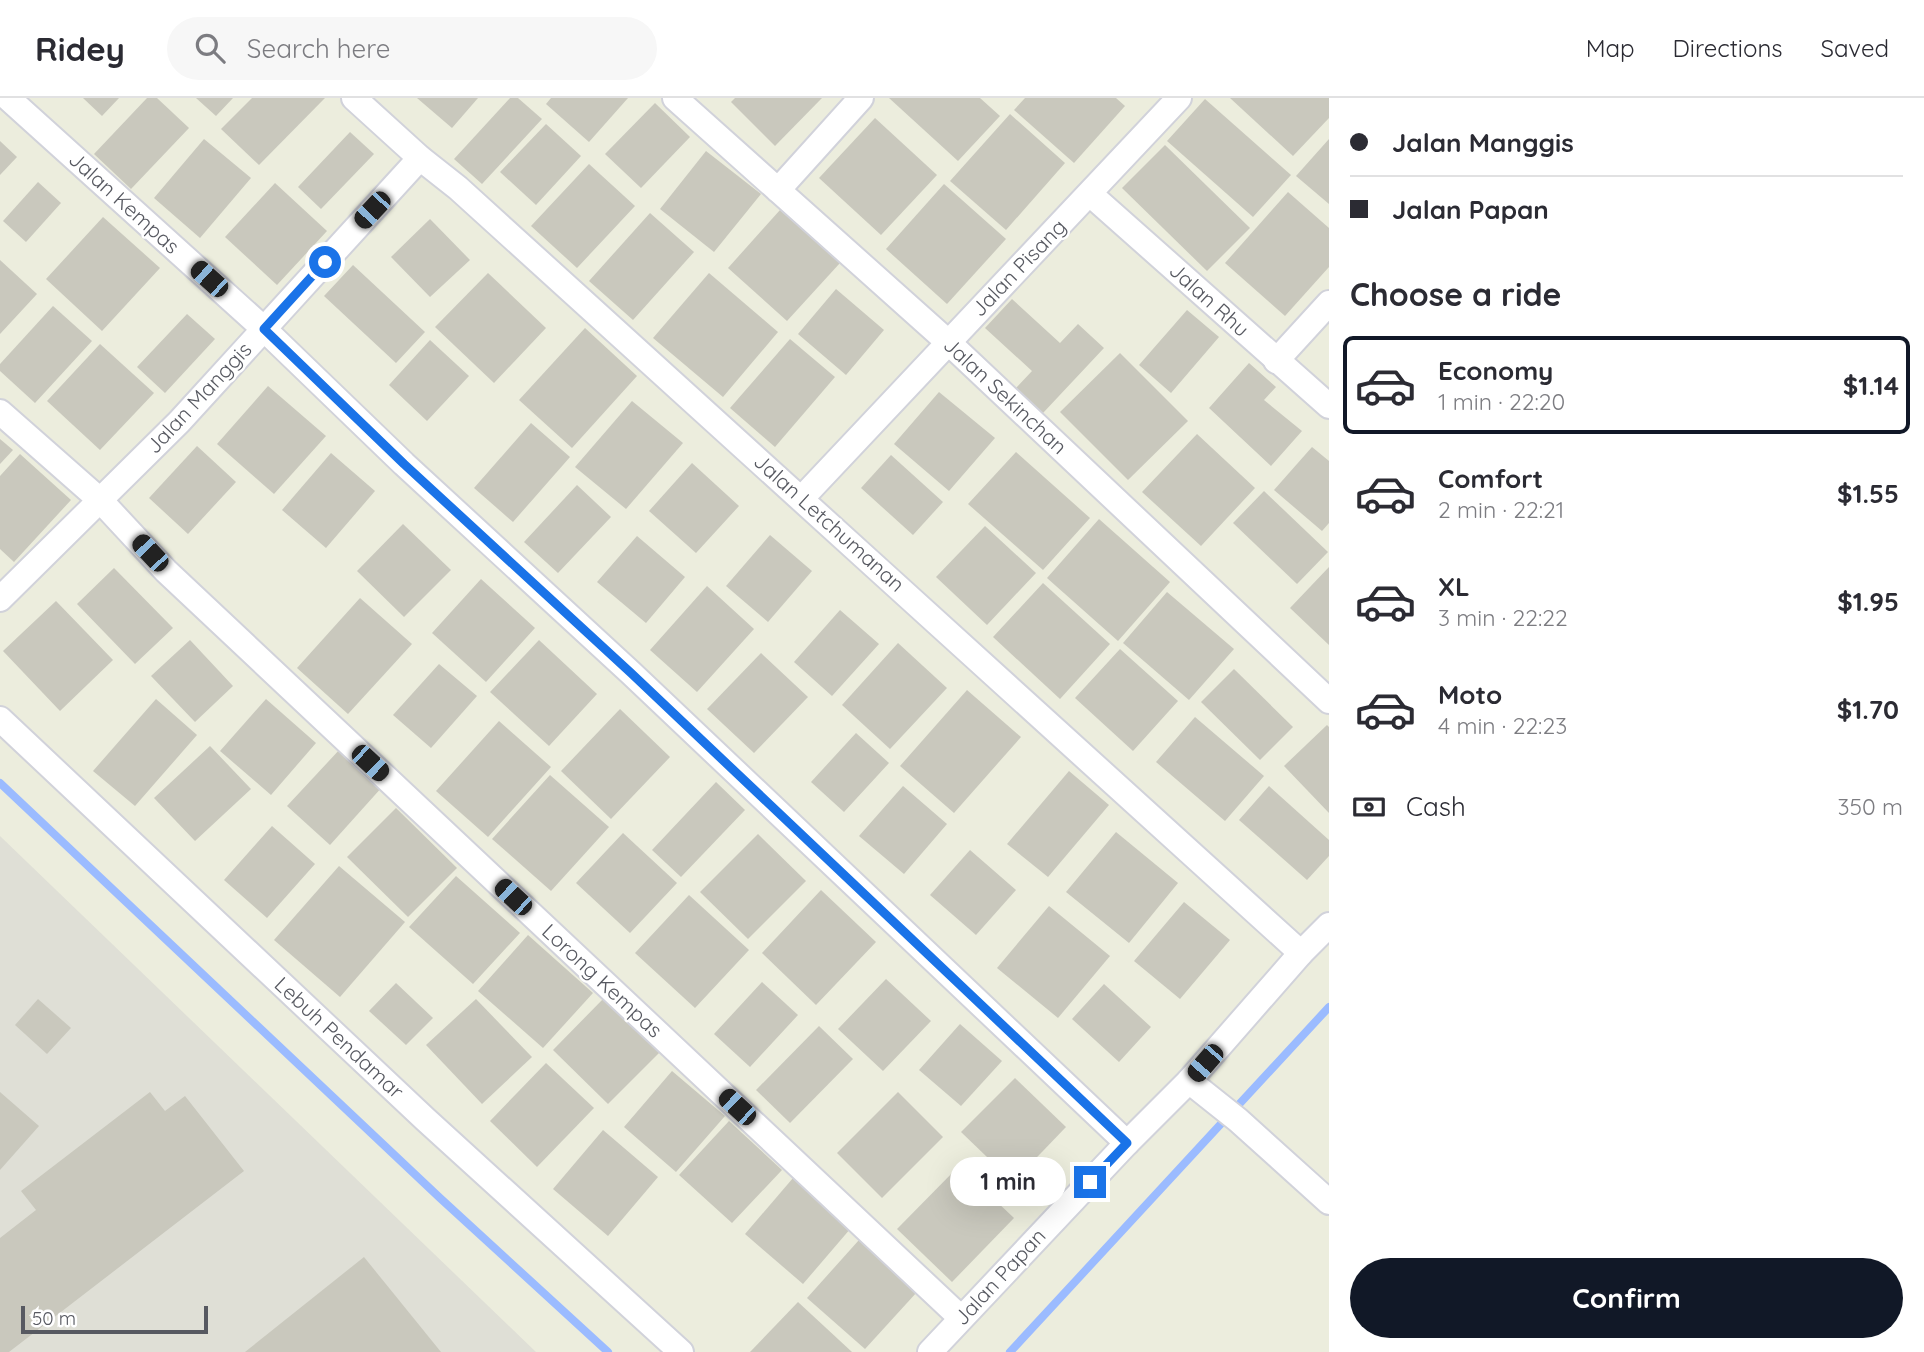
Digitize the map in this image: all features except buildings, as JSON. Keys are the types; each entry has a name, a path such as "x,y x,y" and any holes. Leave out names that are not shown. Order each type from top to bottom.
{"street":[{"name":"Jalan Kempas","path":"8,98 264,329 1127,1143"},
{"name":"Jalan Letchumanan","path":"354,98 420,159 458,188 802,498 1301,953"},
{"name":"Jalan Sekinchan","path":"675,98 948,342 1329,701"},
{"path":"778,190 861,98"},
{"name":"Jalan Pisang","path":"802,498 1179,98"},
{"name":"Jalan Manggis","path":"0,599 179,422 420,159"},
{"name":"Jalan Rhu","path":"1090,194 1329,406"},
{"path":"1276,360 1329,303"},
{"name":"Lorong Kempas","path":"0,412 100,500 166,571 961,1318"},
{"name":"Lebuh Pendamar","path":"0,719 425,1119 681,1352"},
{"name":"Jalan Papan","path":"930,1352 1127,1143 1198,1088 1301,953 1329,925"},
{"path":"1198,1088 1329,1202"}],"shaded area":[{"path":"0,836 536,1352 0,1352"}],"waterway":[{"path":"0,783 440,1198 608,1352"},
{"path":"1010,1352 1329,1007"}],"route":[{"path":"325,262 264,329 404,464 631,673 1127,1143 1090,1182"}]}
